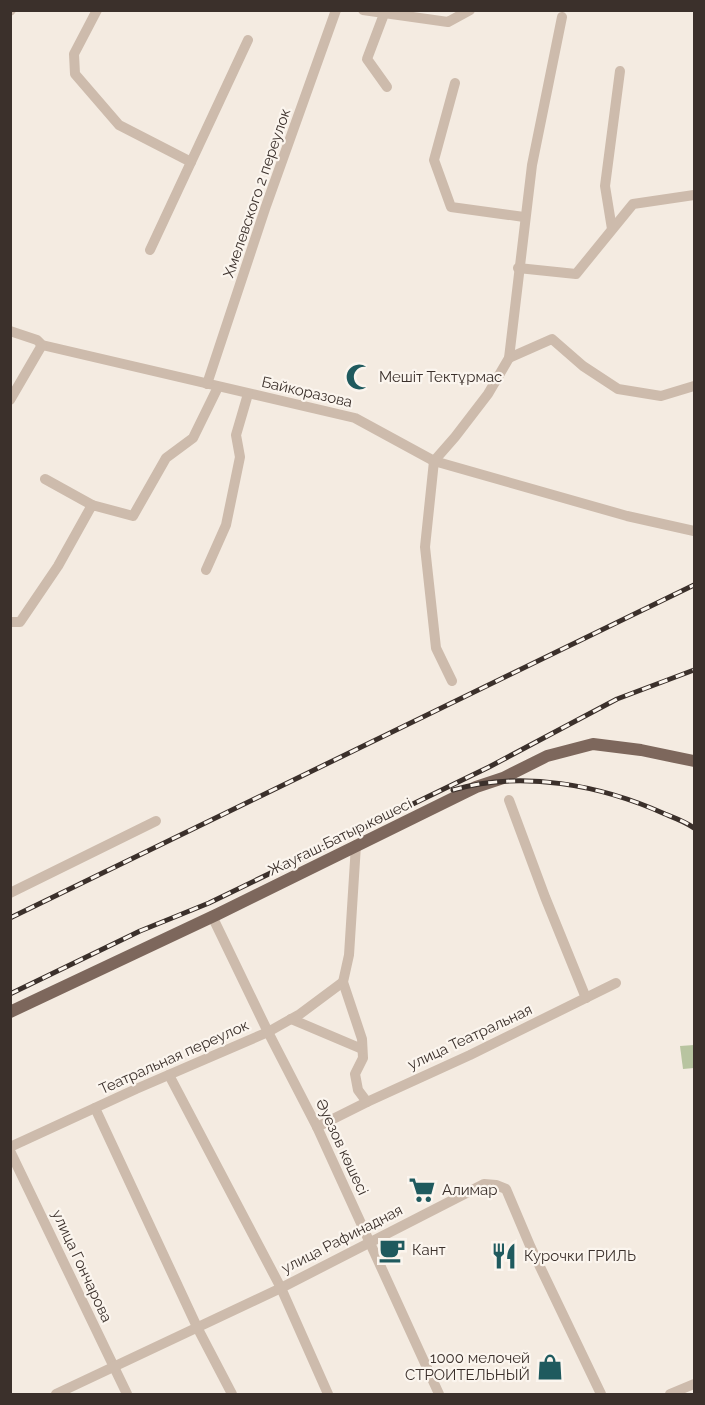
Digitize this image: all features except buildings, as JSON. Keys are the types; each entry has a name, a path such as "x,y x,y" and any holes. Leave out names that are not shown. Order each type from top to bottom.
{"main road":[{"name":"Жауғаш Батыр көшесі","path":"10,1012 476,787 503,778 547,756 592,744 694,760"}],"street":[{"path":"97,10 74,54 75,74 119,125 191,162"},
{"name":"Хмелевского 2 переулок","path":"92,505 133,516 166,458 193,438 213,386 266,206 336,10"},
{"path":"363,10 448,22 470,10"},
{"path":"384,14 367,59 387,87"},
{"path":"452,681 436,648 425,547 434,461 488,394 509,358 532,165 562,17"},
{"path":"150,250 248,40"},
{"path":"612,230 604,186 620,71"},
{"path":"455,82 434,160 451,207 524,217"},
{"path":"518,268 576,274 633,204 694,195"},
{"name":"Байкоразова","path":"10,331 37,340 42,345 355,418 434,461 627,516 694,531"},
{"path":"509,358 552,339 583,366 618,388 661,396 694,386"},
{"path":"10,400 42,345"},
{"path":"206,570 226,525 240,457 236,435 248,394"},
{"path":"10,622 20,622 58,566 92,505 45,479"},
{"path":"509,800 586,998"},
{"path":"10,893 156,821"},
{"path":"356,845 349,956 343,982 362,1040 363,1058 355,1074 358,1090 367,1102"},
{"name":"Әуезов көшесі","path":"212,916 317,1127 439,1395"},
{"name":"Театральная переулок","path":"10,1149 95,1108 268,1032 291,1019 343,982"},
{"name":"улица Театральная","path":"317,1127 616,983"},
{"path":"291,1019 362,1049"},
{"name":"улица Рафинадная","path":"169,1075 281,1288 328,1395"},
{"path":"95,1108 198,1329 232,1395"},
{"name":"улица Гончарова","path":"10,1149 127,1395"},
{"name":"улица Рафинадная","path":"56,1395 198,1329 484,1184 506,1189 531,1248 601,1395"},
{"path":"670,1395 694,1384"}],"green space":[{"path":"694,1045 694,1068 683,1069 680,1046"}],"railway":[{"path":"10,918 694,585"},
{"path":"10,994 140,931 209,903 489,767 617,699 694,670"},
{"path":"453,790 506,781 534,781 588,788 640,804 694,828"}],"place":[{"name":"Мешіт Тектұрмас","path":"359,377"},
{"name":"Алимар","path":"422,1190"},
{"name":"Кант","path":"392,1250"},
{"name":"Курочки ГРИЛЬ","path":"504,1256"},
{"name":"1000 мелочей СТРОИТЕЛЬНЫЙ","path":"550,1367"}]}
